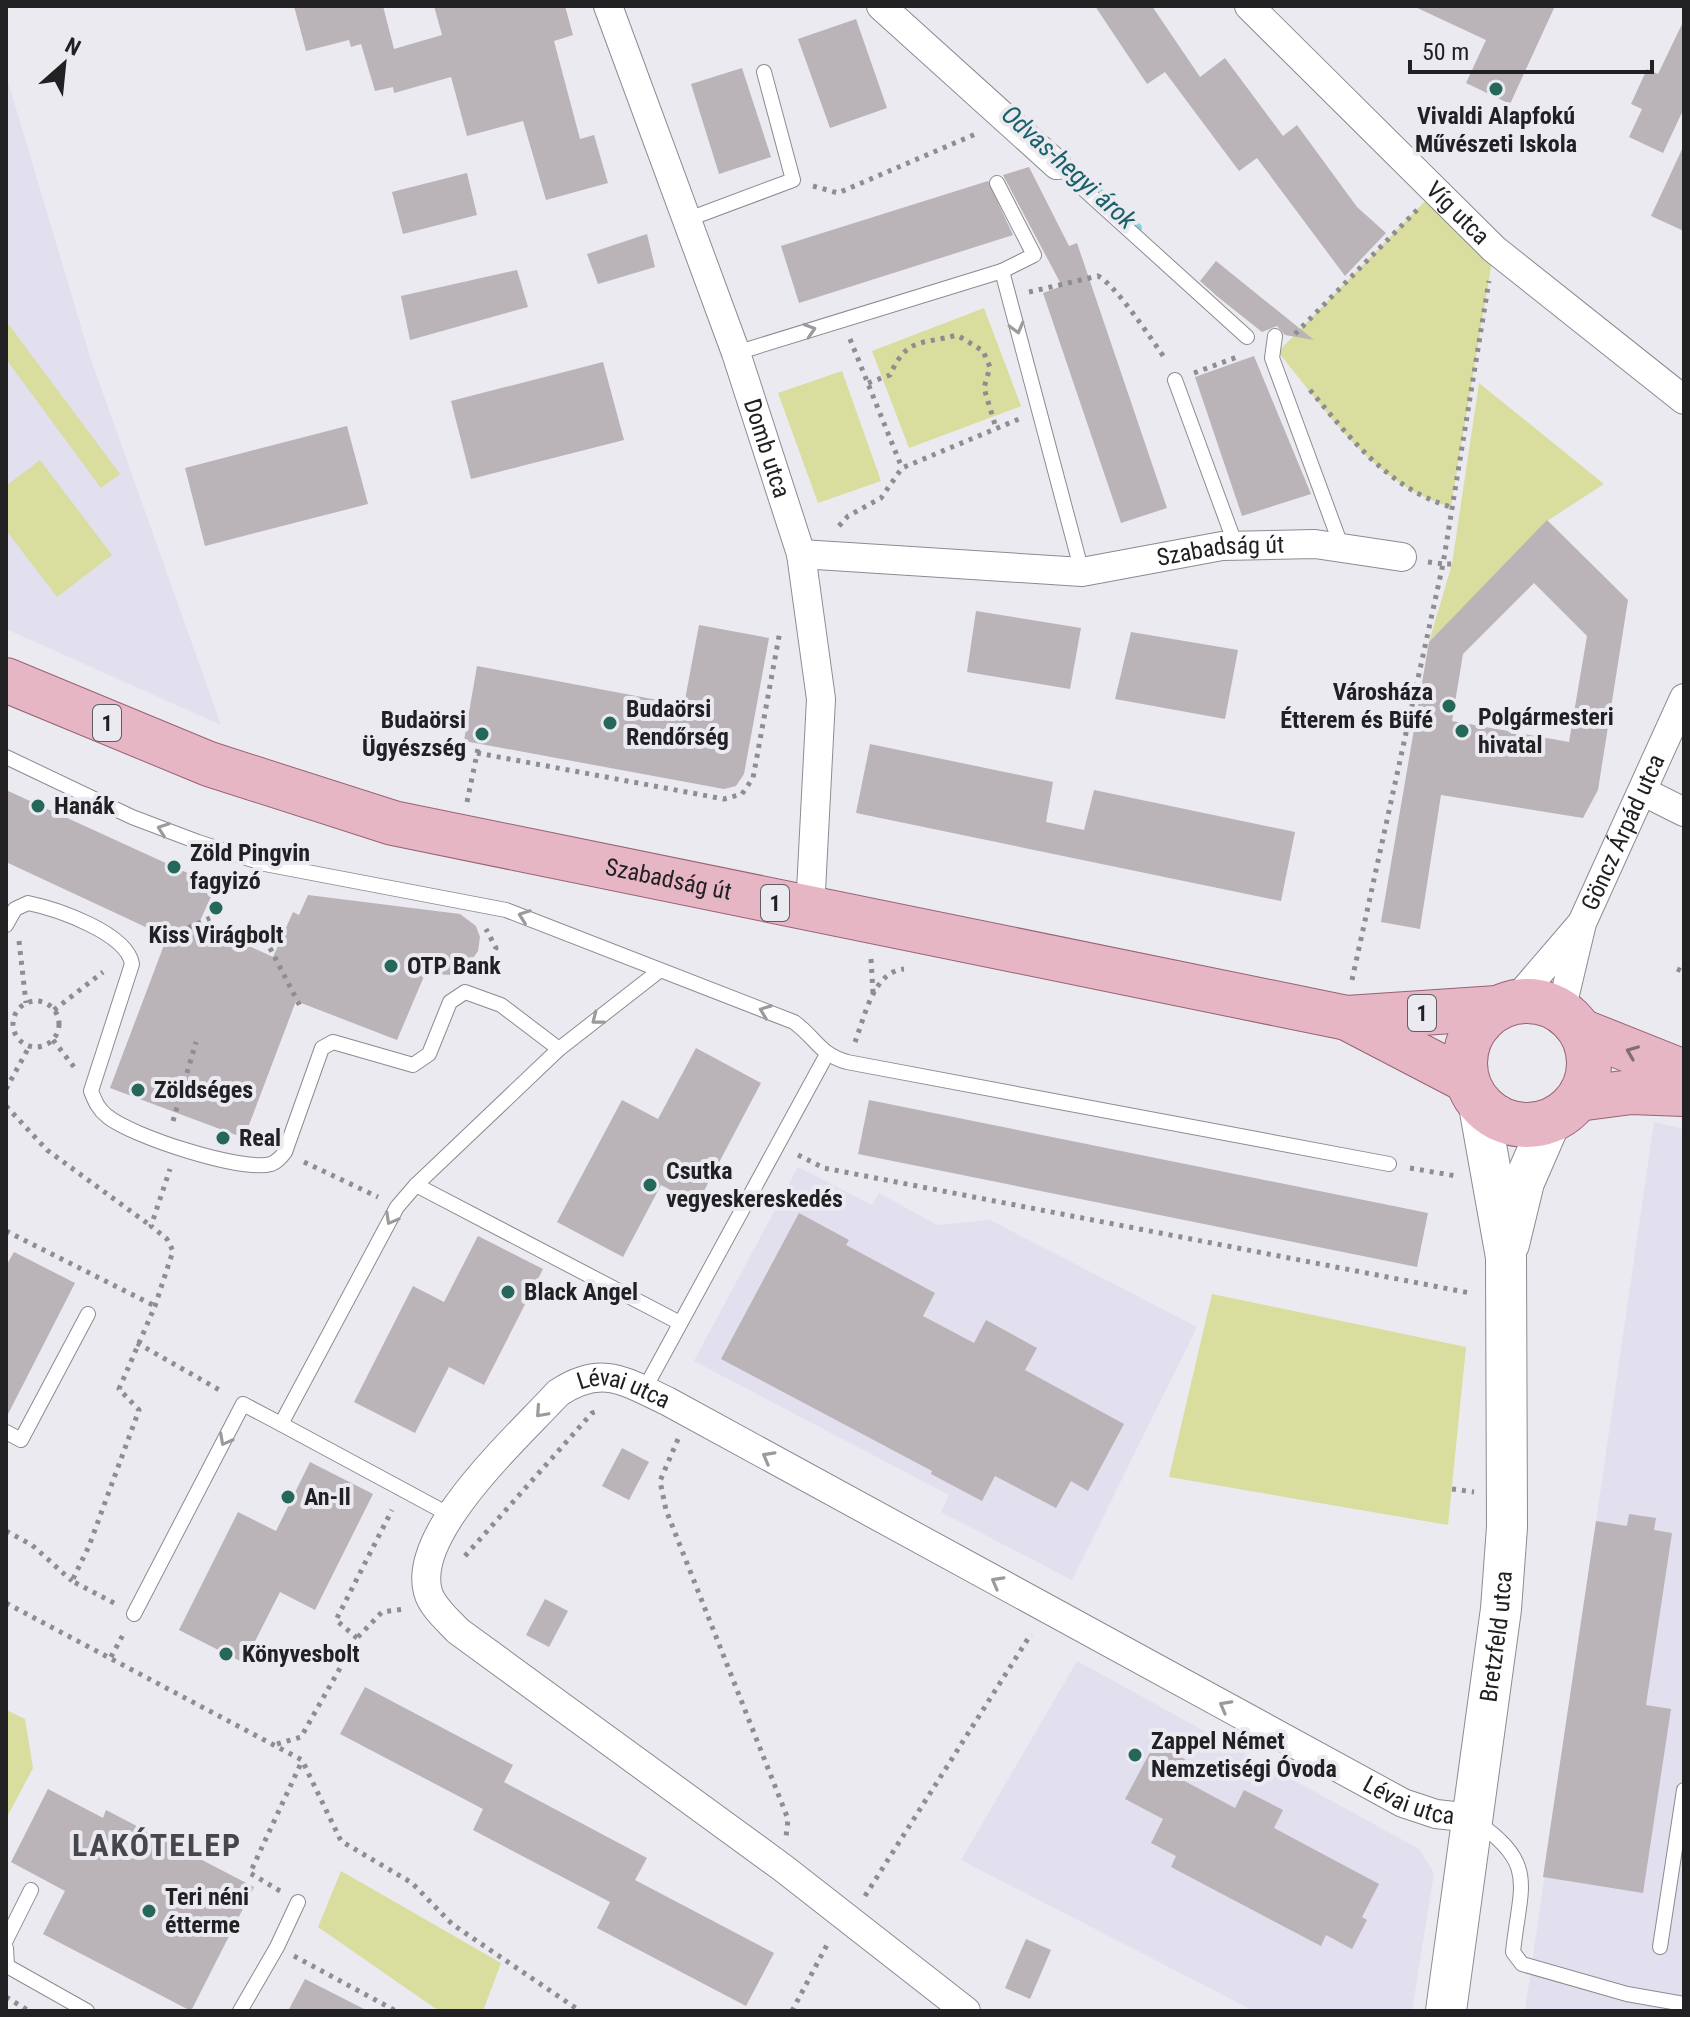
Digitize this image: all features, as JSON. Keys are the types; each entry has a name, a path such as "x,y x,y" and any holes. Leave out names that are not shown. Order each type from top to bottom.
{"main road":[{"name":"Szabadság út","path":"6,680 209,764 393,823 459,838 810,910 1357,1002 1506,1005"},
{"name":"Szabadság út","path":"1357,1002 1472,1090"},
{"name":"1","path":"1684,1072 1571,1021 1544,1003 1506,1005 1476,1027 1469,1040 1464,1065 1472,1090 1503,1120 1535,1124 1565,1109 1631,1092 1684,1094"},
{"path":"1565,1109 1588,1072 1589,1058 1571,1021"},
{"name":"Bretzfeld utca","path":"1446,2011 1501,1609 1507,1527 1506,1257 1472,1090"},
{"name":"Bretzfeld utca","path":"1506,1257 1524,1182 1565,1109"}],"street":[{"name":"Domb utca","path":"608,6 809,554 811,622 821,699 810,910"},
{"path":"881,6 1057,165"},
{"name":"Víg utca","path":"1249,6 1278,17 1435,191 1494,249 1684,400"},
{"name":"Szabadság út","path":"809,554 1082,572 1236,546 1315,544 1402,557"},
{"name":"Göncz Árpád utca","path":"1506,1005 1582,923 1684,698"},
{"path":"1644,792 1684,812"},
{"name":"Göncz Árpád utca","path":"1571,1021 1582,923"},
{"name":"Lévai utca","path":"428,1593 428,1567 448,1514 558,1393 576,1381 597,1376 620,1379 656,1404 1047,1609 1403,1803 1436,1814 1472,1818"},
{"path":"428,1593 441,1614 458,1631 783,1868 966,2011"}],"lane":[{"path":"686,220 793,180 764,72"},
{"path":"1057,165 1247,337"},
{"path":"736,353 1002,271 1034,255 997,183"},
{"path":"1002,271 1082,572"},
{"path":"1282,338 1272,358 1342,548"},
{"path":"1175,380 1236,546"},
{"path":"6,757 132,817 265,864 471,902 531,919 794,1022 813,1036 826,1056 1389,1164"},
{"path":"6,925 15,909 28,903 44,906 118,939 130,953 132,964 91,1091 96,1106 109,1118 177,1150 269,1165 285,1152 322,1048 333,1042 413,1065 429,1054 450,1002 465,992 501,1005 559,1049"},
{"path":"281,1424 397,1207 416,1185 559,1049 659,971"},
{"path":"656,1404 680,1323 826,1056"},
{"path":"416,1185 680,1323"},
{"path":"6,1432 21,1440 88,1314"},
{"path":"134,1614 243,1404 448,1514"},
{"path":"1660,1947 1684,1790"},
{"path":"1472,1818 1506,1843 1517,1859 1521,1876 1513,1952 1522,1964 1627,1994 1684,2004"},
{"path":"6,1940 31,1890"},
{"path":"240,2011 277,1947 298,1902"},
{"path":"6,1948 7,1966 87,2011"}],"path":[{"path":"793,180 838,193 1006,120"},
{"path":"1282,338 1435,191"},
{"path":"1357,1002 1351,984 1443,564 1494,249"},
{"path":"1009,296 1098,276 1110,282 1118,298 1137,318 1175,380 1226,360"},
{"path":"843,320 902,468"},
{"path":"868,383 890,375 900,352 909,346 957,335 983,351 990,367 984,388 996,428"},
{"path":"1306,385 1351,440 1380,468 1415,494 1451,507"},
{"path":"809,554 848,516 881,498 902,468 1039,410"},
{"path":"1443,564 1452,564"},
{"path":"477,753 724,799 742,794 753,778 780,630 811,622"},
{"path":"459,838 479,744"},
{"path":"470,994 496,948 471,902"},
{"path":"15,909 26,1003"},
{"path":"161,940 210,918"},
{"path":"270,948 301,1008"},
{"path":"54,1010 130,953"},
{"path":"847,1062 879,985 886,975 900,968 911,969"},
{"path":"1677,969 1684,972"},
{"path":"38,1001 54,1010 59,1025 53,1040 41,1047 29,1047 12,1029 16,1012 26,1003 38,1001"},
{"path":"6,1034 17,1036"},
{"path":"173,1123 196,1042"},
{"path":"6,1089 29,1047"},
{"path":"6,1106 47,1150 151,1226 167,1239 173,1251 155,1306 119,1389 139,1410 89,1546 72,1581"},
{"path":"151,1226 177,1150"},
{"path":"285,1152 397,1207"},
{"path":"798,1155 824,1168 1472,1293"},
{"path":"1389,1164 1469,1178"},
{"path":"6,1231 155,1306"},
{"path":"137,1343 243,1404"},
{"path":"656,1404 679,1440 660,1481 666,1510 788,1819 783,1868"},
{"path":"277,1744 301,1737 357,1638 382,1612 417,1608 592,1413 601,1409"},
{"path":"357,1638 336,1620 402,1490"},
{"path":"6,1531 32,1545 72,1581 134,1614 111,1657"},
{"path":"6,1603 277,1744 302,1760 341,1841 412,1883 452,1924 580,2011"},
{"path":"792,2011 829,1942 849,1919 1047,1609"},
{"path":"298,1902 250,1873 302,1760"},
{"path":"277,1947 396,2011"},
{"path":"6,1997 29,2011"}],"shaded area":[{"path":"6,75 90,357 221,725 6,629"},
{"path":"1654,1122 1684,1129 1684,2011 1525,2011"},
{"path":"798,1167 872,1205 879,1193 937,1225 990,1220 1197,1327 1072,1580 941,1512 949,1495 694,1361"},
{"name":"Zappel Német Nemzetiségi Óvoda","path":"1077,1661 1419,1849 1434,1873 1412,2011 1254,2011 961,1860"}],"green space":[{"path":"1435,191 1494,249 1451,507 1398,482 1375,464 1334,421 1278,352"},
{"path":"984,308 1021,406 909,448 872,351"},
{"path":"6,321 120,474 101,488 6,359"},
{"path":"842,371 881,481 818,503 778,393"},
{"path":"1479,383 1604,484 1547,521 1429,642 1452,564"},
{"path":"40,460 112,555 57,597 6,530 6,486"},
{"path":"1212,1294 1466,1347 1448,1525 1169,1477"},
{"path":"6,1710 25,1719 33,1768 6,1819"},
{"path":"341,1871 501,1963 483,2011 439,2011 318,1927"}],"building":[{"path":"294,6 383,6 394,49 442,35 434,6 565,6 573,35 554,41 580,139 594,135 608,183 546,200 523,121 467,136 451,77 394,93 393,87 375,91 361,44 351,47 349,40 306,51"},
{"path":"1095,6 1152,6 1200,77 1225,58 1283,136 1297,125 1357,207 1386,233 1345,276 1257,158 1239,171 1165,72 1147,84"},
{"path":"1413,6 1555,6 1510,104 1466,83 1486,40"},
{"path":"856,19 887,108 830,128 798,39"},
{"path":"1684,20 1684,108 1663,153 1629,137 1642,109 1631,104 1647,69 1658,74"},
{"path":"742,68 771,157 719,174 691,84"},
{"path":"1684,145 1684,231 1651,216"},
{"path":"1029,167 1069,246 1077,243 1167,508 1121,523 1043,293 1062,286 1003,175"},
{"path":"467,173 477,215 403,234 392,192"},
{"path":"988,181 1013,235 799,303 781,246"},
{"path":"647,234 655,267 598,284 587,254"},
{"path":"1216,261 1314,340 1285,335 1277,326 1262,332 1218,297 1200,281"},
{"path":"517,270 528,307 410,340 401,296"},
{"path":"1254,356 1311,494 1242,516 1195,377"},
{"path":"603,362 624,440 471,479 451,401"},
{"path":"347,426 368,504 205,546 185,468"},
{"name":"Polgármesteri hivatal","path":"1547,520 1628,600 1598,790 1583,818 1441,795 1420,929 1381,922 1429,642","holes":["1534,583 1587,636 1569,742 1452,721 1463,654"]},
{"path":"976,611 1081,628 1070,689 967,672"},
{"name":"Budaörsi Rendőrség","path":"699,625 769,638 744,774 736,786 724,789 464,741 477,666 684,705"},
{"path":"1131,632 1238,650 1225,719 1115,699"},
{"path":"870,744 1053,782 1046,822 1084,830 1094,790 1295,832 1281,901 856,813"},
{"path":"6,790 216,886 199,923 273,957 293,912 299,915 308,895 460,914 476,926 480,937 478,951 464,971 453,975 425,974 397,1040 296,1001 244,1138 110,1088 167,937 6,862"},
{"path":"696,1048 761,1083 697,1204 661,1185 623,1257 557,1222 622,1100 658,1119"},
{"path":"869,1100 1428,1213 1417,1267 858,1154"},
{"path":"799,1213 849,1240 846,1245 935,1293 923,1316 974,1343 986,1320 1037,1348 1025,1370 1124,1424 1088,1491 1071,1481 1056,1508 995,1476 982,1501 931,1474 932,1471 721,1359"},
{"path":"478,1236 543,1269 484,1385 449,1367 415,1433 354,1402 413,1286 444,1302"},
{"path":"14,1252 75,1283 6,1418 6,1266"},
{"path":"622,1448 649,1462 629,1500 602,1486"},
{"path":"310,1462 373,1494 315,1610 280,1592 244,1663 179,1630 238,1512 276,1531"},
{"path":"1629,1514 1656,1518 1654,1530 1672,1533 1646,1705 1671,1709 1643,1893 1543,1877 1596,1521 1627,1526"},
{"path":"545,1599 568,1611 549,1647 526,1635"},
{"path":"365,1687 513,1765 504,1782 647,1858 635,1880 774,1953 746,2006 597,1928 610,1902 473,1830 483,1809 340,1734"},
{"path":"1155,1743 1186,1760 1177,1777 1235,1808 1244,1790 1283,1810 1274,1828 1379,1884 1362,1917 1367,1920 1352,1949 1326,1935 1321,1946 1171,1867 1176,1856 1151,1843 1163,1819 1125,1799"},
{"name":"Teri néni étterme","path":"48,1789 103,1818 106,1810 254,1887 191,2011 43,1934 65,1891 11,1862"},
{"path":"1026,1939 1051,1950 1030,1999 1005,1988"},
{"path":"305,1979 368,2011 288,2011"}],"waterway":[{"name":"Odvas-hegyi árok","path":"1060,158 1137,228"}],"place":[{"name":"Vivaldi Alapfokú Művészeti Iskola","path":"1496,89"},
{"name":"Városháza Étterem és Büfé","path":"1449,706"},
{"name":"Budaörsi Rendőrség","path":"610,723"},
{"name":"Polgármesteri hivatal","path":"1462,731"},
{"name":"Budaörsi Ügyészség","path":"482,734"},
{"name":"Hanák","path":"38,806"},
{"name":"Zöld Pingvin fagyizó","path":"174,867"},
{"name":"Kiss Virágbolt","path":"216,908"},
{"name":"OTP Bank","path":"391,966"},
{"name":"Zöldséges","path":"138,1090"},
{"name":"Real","path":"223,1138"},
{"name":"Csutka vegyeskereskedés","path":"650,1185"},
{"name":"Black Angel","path":"508,1292"},
{"name":"An-Il","path":"288,1497"},
{"name":"Könyvesbolt","path":"226,1654"},
{"name":"Zappel Német Nemzetiségi Óvoda","path":"1135,1755"},
{"name":"Teri néni étterme","path":"149,1911"}],"district":[{"name":"LAKÓTELEP","path":"157,1845"}]}
